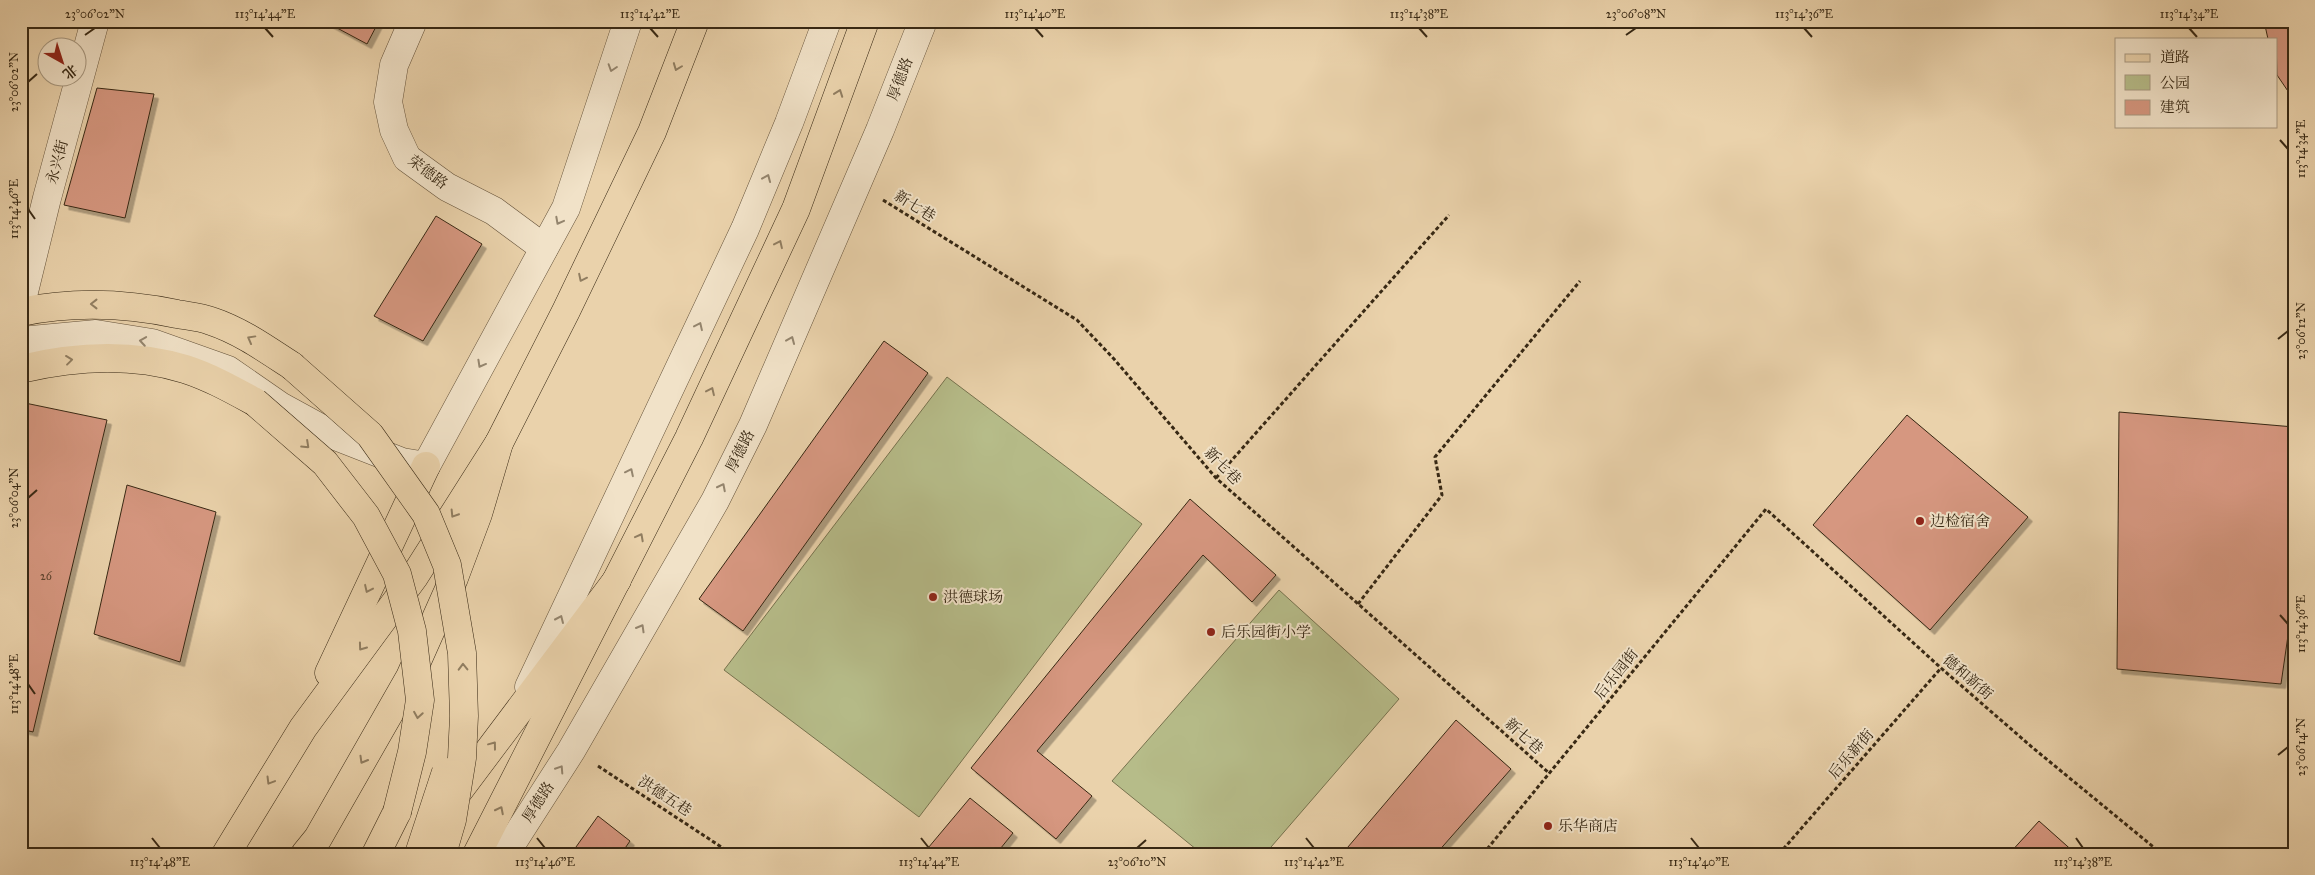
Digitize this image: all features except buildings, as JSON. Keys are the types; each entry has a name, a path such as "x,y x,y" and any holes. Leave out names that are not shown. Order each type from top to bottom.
{"main road":[{"path":"226,854 303,728 414,577 499,443 566,311 652,132 695,21"},
{"path":"478,854 689,438 796,209 865,21"},
{"path":"21,312 88,304 127,305 211,321 251,339 292,366 370,435 426,514 447,565 462,653 464,716 462,758 452,820 442,854"},
{"path":"21,368 69,359 108,358 185,369 222,384 255,402 295,435 325,463 366,516 398,574 412,631 420,700 412,752 397,812 376,854"},
{"path":"305,854 318,838 410,677 454,578 478,514 499,443"},
{"path":"303,728 426,466"},
{"path":"410,854 617,580"},
{"path":"419,854 464,716"}],"street":[{"name":"永兴街","path":"21,304 47,198 95,21"},
{"name":"荣德路","path":"413,21 394,65 388,102 394,130 407,158 447,187 494,211 544,248"},
{"path":"21,341 96,334 152,343 228,370 280,406 333,435 402,462 426,466 566,208 628,21"},
{"path":"518,711 578,580 745,229 789,124 827,21"},
{"name":"厚德路","path":"505,854 571,751 715,501 753,425 880,130 923,21"}],"path":[{"name":"新七巷","path":"880,198 1077,320 1114,359 1216,478 1549,773"},
{"path":"1216,478 1449,215"},
{"path":"1358,604 1442,494 1435,457 1580,281"},
{"name":"德和新街","path":"1766,509 1941,668 2033,748 2162,854"},
{"name":"后乐园街","path":"1483,854 1766,509"},
{"name":"后乐新街","path":"1779,854 1941,668"},
{"name":"洪德五巷","path":"593,763 732,854"}],"green space":[{"name":"洪德球场","path":"947,377 1142,524 919,817 724,670"},
{"path":"1279,590 1399,699 1265,854 1202,854 1112,781"}],"place":[{"name":"边检宿舍","path":"1920,521"},
{"name":"洪德球场","path":"933,597"},
{"name":"后乐园街小学","path":"1211,632"},
{"name":"乐华商店","path":"1548,826"}]}
